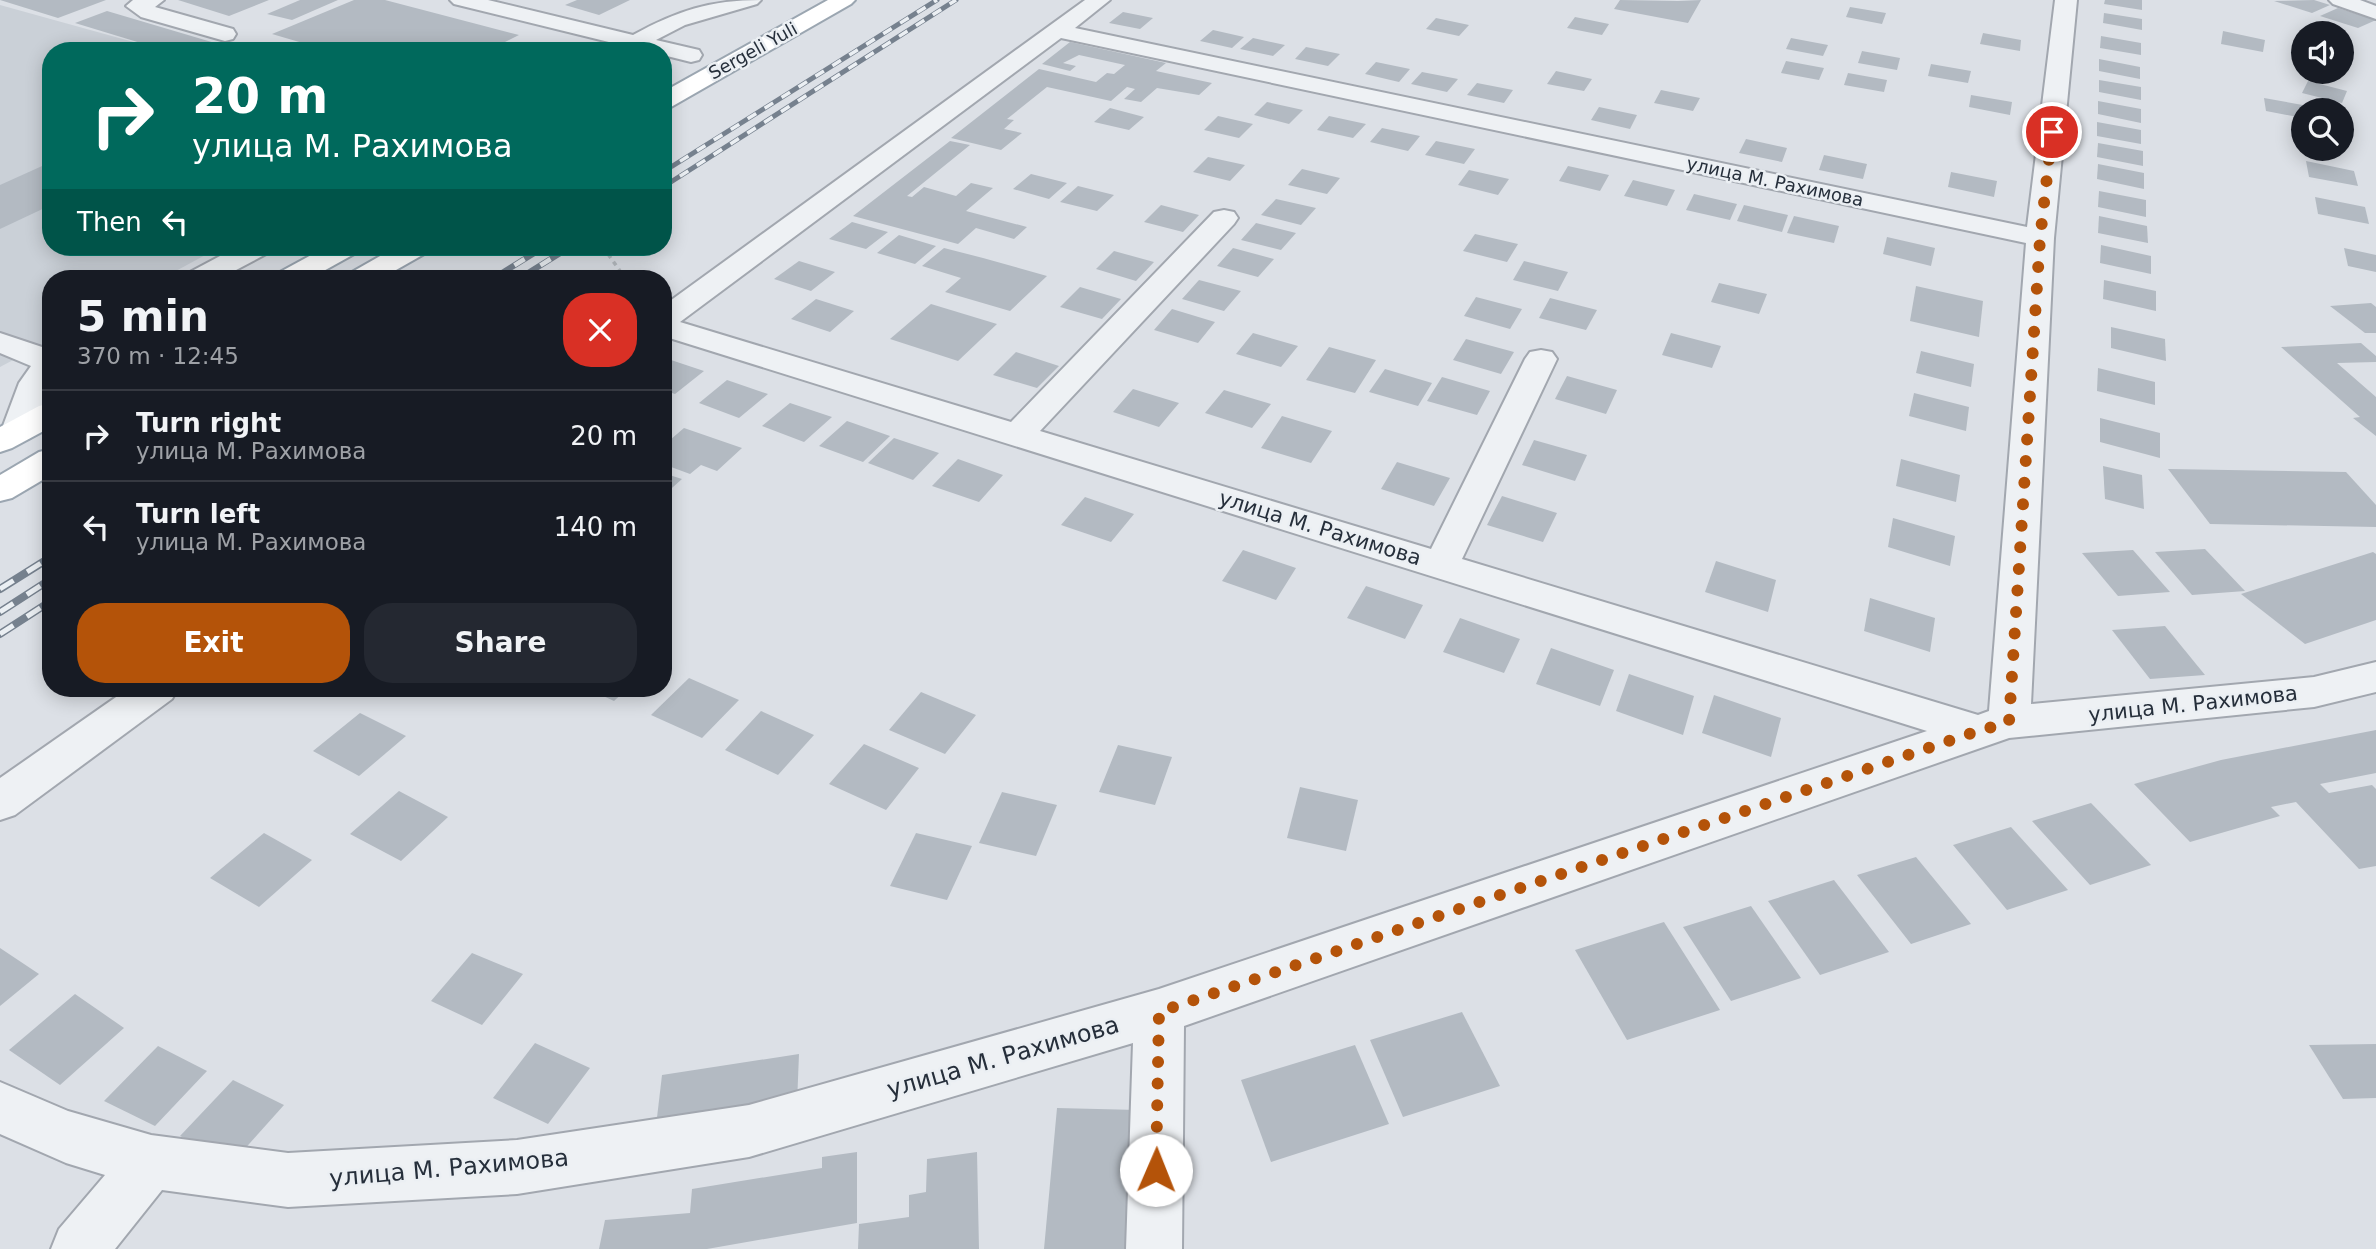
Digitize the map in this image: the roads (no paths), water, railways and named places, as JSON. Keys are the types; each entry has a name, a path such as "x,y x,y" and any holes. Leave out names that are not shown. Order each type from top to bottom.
{"main road":[{"name":"Sergeli Yuli","path":"672,97 844,0"},
{"name":"Sergeli Yuli","path":"747,25 769,12"},
{"name":"Sergeli Yuli","path":"672,66 713,43"},
{"path":"304,270 330,256"},
{"path":"376,270 400,256"},
{"path":"9,436 42,418"},
{"path":"0,490 42,465"}],"street":[{"path":"153,0 137,6 225,34"},
{"path":"461,0 609,42"},
{"path":"636,42 711,0"},
{"path":"677,20 750,0"},
{"path":"672,313 1099,0"},
{"path":"1993,727 2066,0"},
{"path":"2340,0 2376,13"},
{"name":"улица М. Рахимова","path":"1057,31 2040,239"},
{"path":"672,53 691,55"},
{"path":"1017,435 1224,218"},
{"path":"215,270 241,256"},
{"name":"улица М. Рахимова","path":"672,329 1441,565 1993,727"},
{"path":"0,342 42,357"},
{"path":"1441,565 1542,359"},
{"path":"9,436 42,372"},
{"name":"улица М. Рахимова","path":"0,1108 66,1137 151,1162 288,1180 517,1167 749,1131 1159,1012 1993,727 2314,692 2376,677"},
{"path":"0,802 146,697"},
{"path":"1154,1249 1159,1012"},
{"path":"79,1249 151,1162"}],"railway":[{"path":"672,166 937,0"},
{"path":"672,181 956,0"},
{"path":"507,270 529,256"},
{"path":"533,270 555,256"},
{"path":"0,589 42,563"},
{"path":"0,612 42,585"},
{"path":"0,634 42,607"}]}
